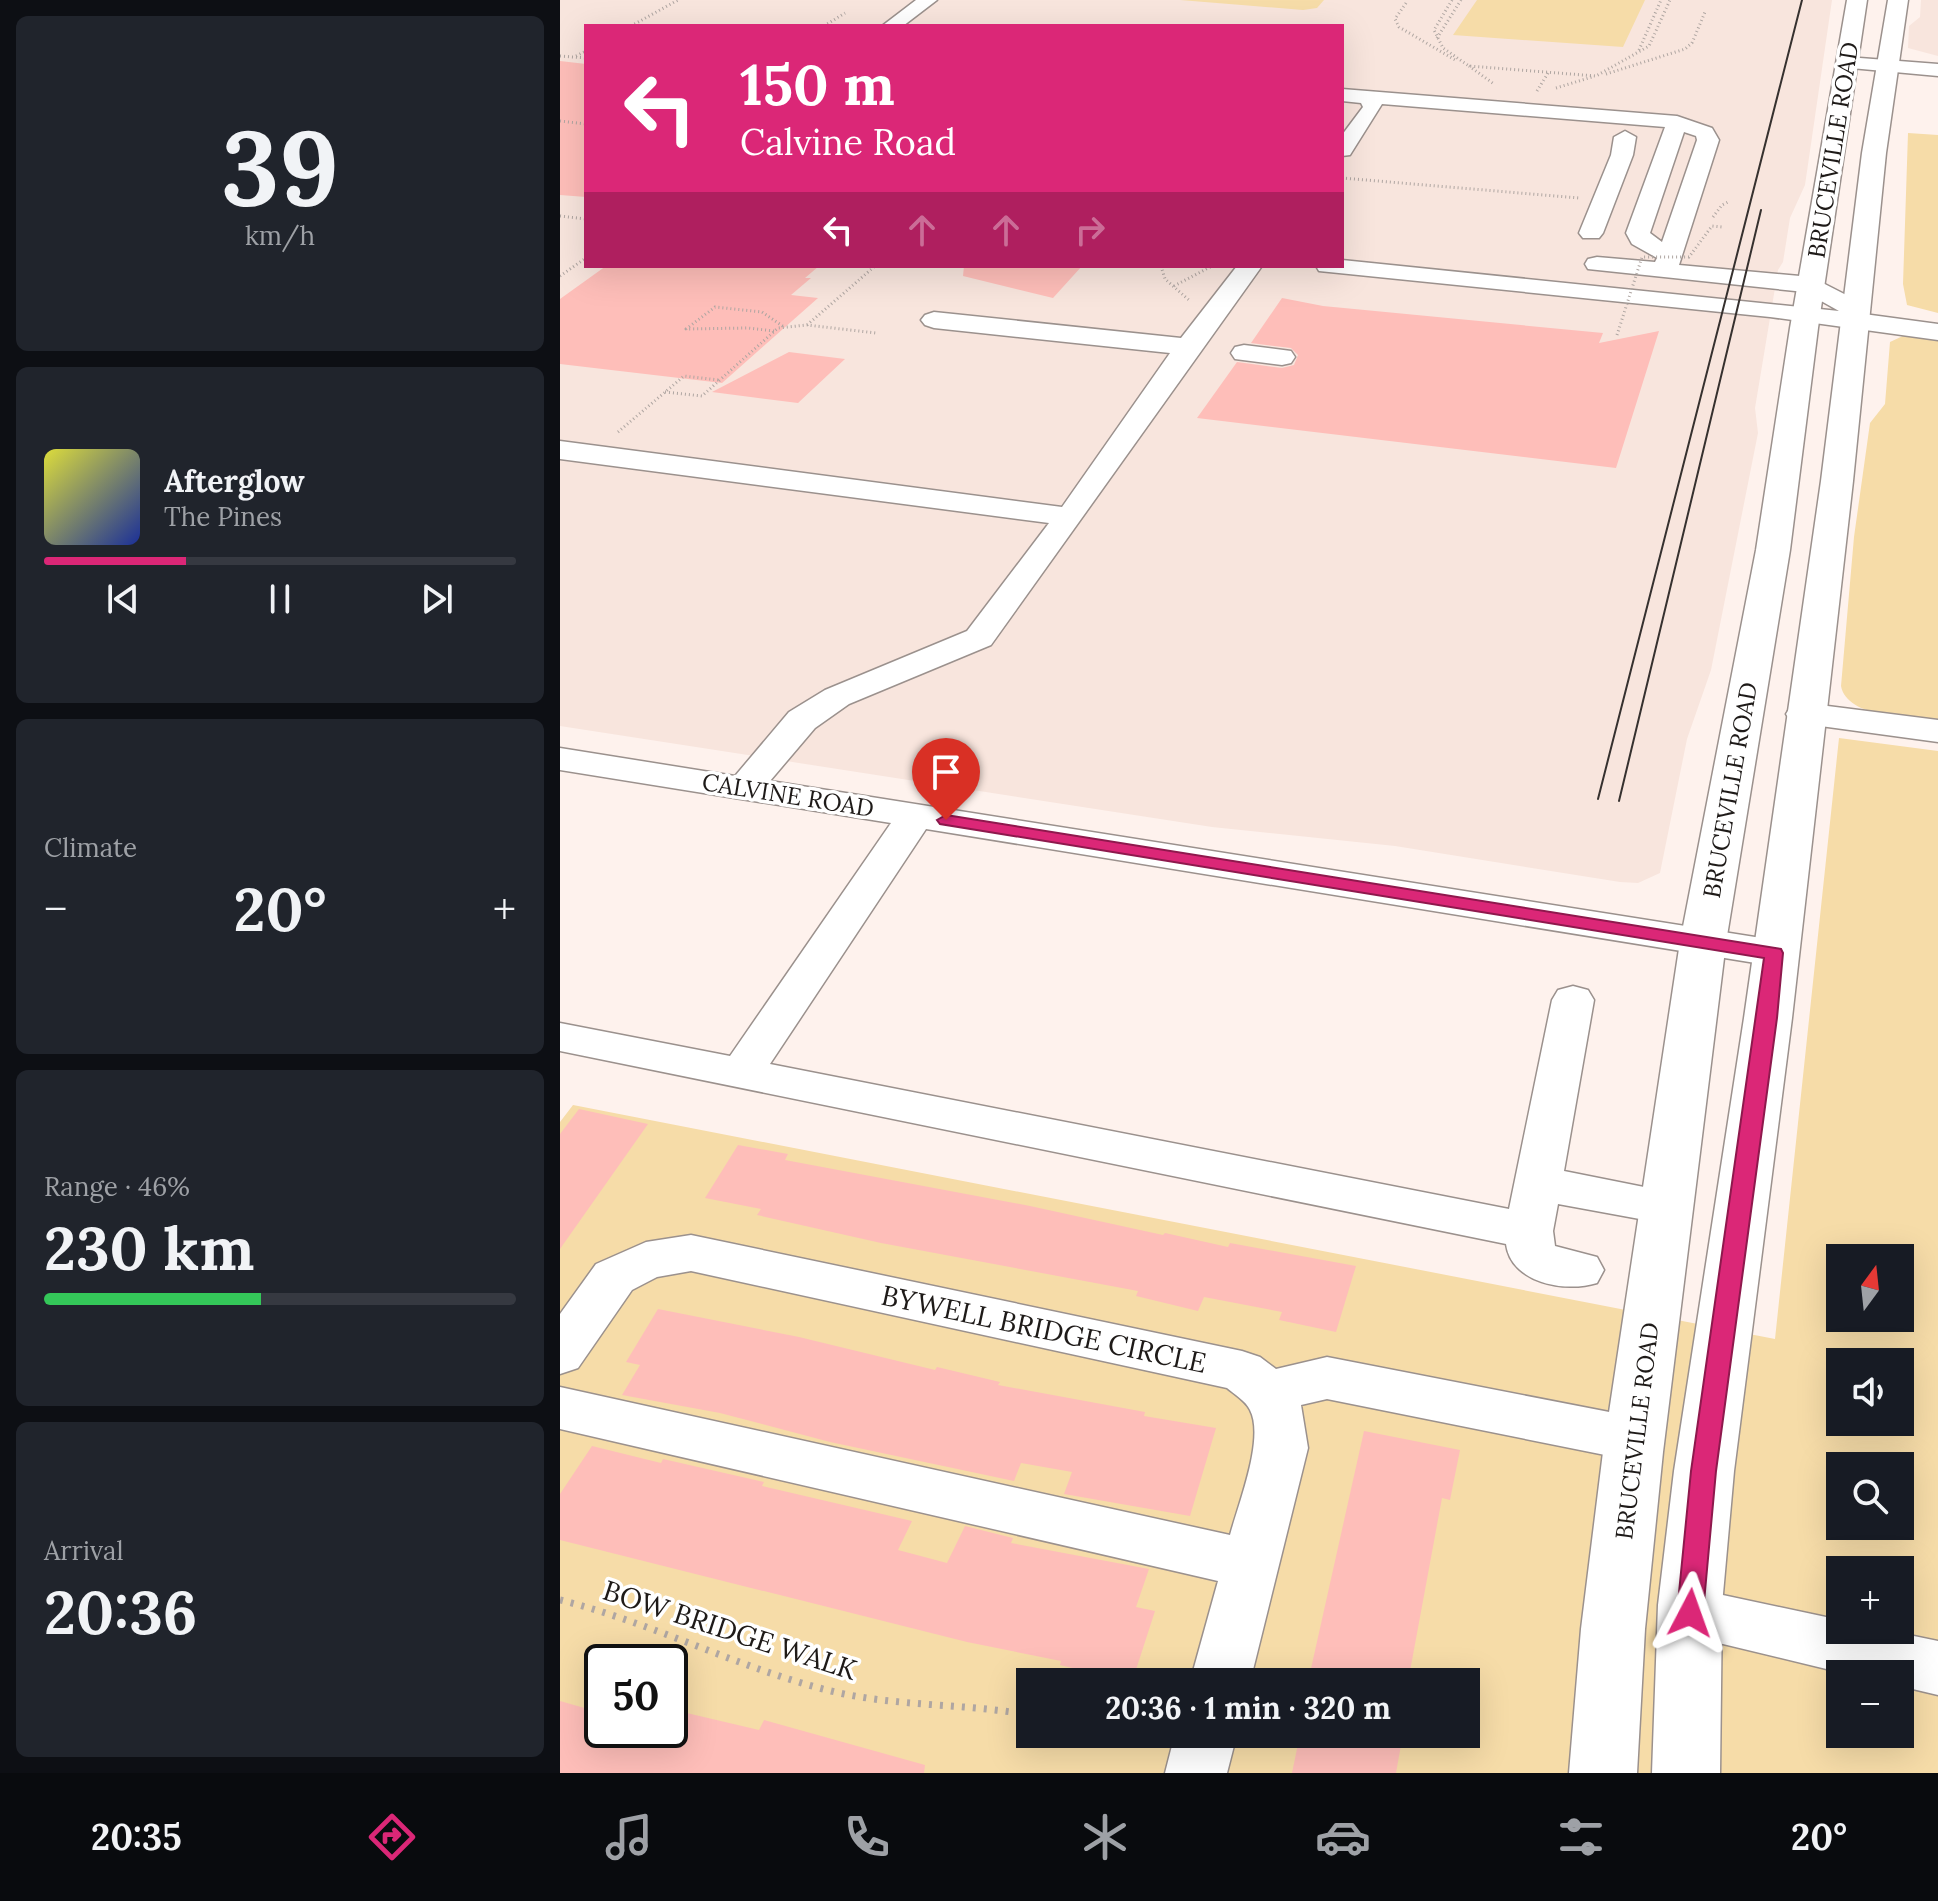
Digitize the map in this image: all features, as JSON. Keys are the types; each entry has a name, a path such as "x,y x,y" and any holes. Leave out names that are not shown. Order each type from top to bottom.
{"main road":[{"name":"BRUCEVILLE ROAD","path":"1603,1773 1613,1629 1635,1439 1703,942 1773,550 1808,299 1857,0"},
{"name":"BRUCEVILLE ROAD","path":"1686,1773 1690,1613 1704,1471 1768,1018 1804,714 1837,481 1874,153 1898,0"},
{"path":"1773,550 1790,567 1792,582 1779,703 1792,712 1804,714"}],"street":[{"path":"894,24 928,0"},
{"path":"1848,59 1938,70"},
{"path":"1890,62 1938,60"},
{"path":"1344,95 1677,122 1705,132 1708,140 1668,263"},
{"path":"1344,147 1373,107 1370,97"},
{"path":"1668,263 1640,239 1638,233 1677,122"},
{"path":"1591,233 1622,155 1625,137"},
{"path":"1573,262 1668,263 1808,299 1855,315 1938,332"},
{"path":"1560,288 1668,263"},
{"path":"744,788 802,720 837,697 979,638 1248,268"},
{"path":"1344,268 1560,288 1808,299"},
{"path":"1855,315 1938,322"},
{"path":"934,320 1188,347"},
{"path":"1244,353 1282,357"},
{"path":"560,450 1070,517"},
{"path":"1804,714 1938,731"},
{"name":"CALVINE ROAD","path":"565,766 744,788 1774,953"},
{"path":"741,1073 916,815"},
{"path":"1573,1000 1529,1231 1532,1254 1544,1263 1579,1270"},
{"path":"560,1037 1529,1231"},
{"path":"1538,1183 1667,1207"},
{"name":"BYWELL BRIDGE CIRCLE","path":"560,1354 614,1277 646,1260 691,1253 1242,1371 1268,1392"},
{"path":"1224,1668 1281,1448 1280,1413 1268,1392 1327,1378 1635,1439"},
{"path":"560,1408 1251,1564"},
{"path":"1690,1613 1938,1668"},
{"path":"1196,1773 1202,1748"}],"path":[{"path":"635,24 678,0"},
{"path":"1452,0 1436,22 1434,30 1437,39 1450,54 1504,92"},
{"path":"1437,39 1461,0"},
{"path":"1637,54 1661,0"},
{"path":"1406,3 1395,19 1399,27 1443,55 1469,66 1596,76 1649,46 1670,0"},
{"path":"1536,94 1685,49 1692,43 1705,12"},
{"path":"827,24 845,13"},
{"path":"575,57 584,52"},
{"path":"560,56 584,58"},
{"path":"560,121 584,124"},
{"path":"1344,178 1592,199"},
{"path":"1704,220 1717,215 1722,205 1730,201"},
{"path":"560,216 584,219"},
{"path":"1617,335 1642,257 1689,257 1712,226 1722,227"},
{"path":"560,276 584,259"},
{"path":"807,325 873,268"},
{"path":"1162,268 1165,279 1200,309"},
{"path":"1173,286 1208,268"},
{"path":"774,331 748,328 686,329 715,307 766,313 784,327"},
{"path":"665,392 702,396 774,331 784,327 807,325 876,333"},
{"path":"621,430 684,376 720,380"},
{"name":"BOW BRIDGE WALK","path":"560,1600 653,1625 831,1691 875,1700 1016,1713"}],"shaded area":[{"path":"560,0 1832,0 1805,185 1790,218 1783,262 1778,270 1755,408 1758,433 1711,670 1687,739 1660,873 1638,883 1620,882 1395,846 1212,827 560,726"},
{"path":"1180,0 1324,0 1317,8 1303,10"},
{"path":"1477,0 1645,0 1623,47 1453,35"},
{"path":"1921,0 1938,0 1938,56 1908,48 1909,26 1920,17"},
{"path":"1908,133 1938,135 1938,313 1907,305 1903,284"},
{"path":"1905,335 1938,337 1938,721 1867,710 1846,697 1841,686 1854,537 1870,423 1885,404 1890,342"},
{"path":"1839,738 1938,751 1938,1773 560,1773 560,1122 573,1105 1775,1339"}],"building":[{"path":"560,61 584,64 584,197 560,195"},
{"path":"603,268 817,268 805,278 811,278 791,295 818,298 722,383 560,364 560,299"},
{"path":"964,268 1080,268 1053,298 963,276"},
{"path":"1282,298 1323,306 1603,333 1599,343 1659,331 1616,468 1197,418 1237,362 1282,368 1294,365 1298,355 1291,348 1251,343"},
{"path":"789,352 845,359 798,403 712,392"},
{"path":"579,1109 648,1124 560,1249 560,1134"},
{"path":"738,1145 788,1154 785,1160 1030,1206 1163,1235 1228,1247 1230,1243 1356,1266 1336,1332 1279,1320 1282,1312 1204,1297 1198,1311 1136,1296 1138,1291 881,1243 757,1215 761,1209 705,1198"},
{"path":"658,1309 799,1337 935,1370 937,1367 1000,1382 998,1385 1216,1428 1190,1516 1064,1494 1072,1472 1021,1463 1014,1481 830,1442 720,1413 622,1395 640,1365 626,1362"},
{"path":"1364,1431 1460,1450 1450,1500 1442,1498 1411,1668 1311,1668"},
{"path":"592,1446 661,1463 663,1459 912,1521 898,1550 947,1563 965,1526 1013,1538 1011,1543 1149,1569 1136,1607 1155,1611 1137,1668 1073,1668 1060,1665 1061,1661 967,1642 560,1540 560,1494"},
{"path":"560,1701 584,1708 584,1748 688,1748 688,1713 759,1730 764,1720 925,1765 924,1773 560,1773"},
{"path":"1297,1748 1400,1748 1396,1773 1292,1773"}],"tram line":[{"path":"1598,799 1802,0"},
{"path":"1619,801 1761,210"}],"route":[{"path":"946,820 1774,953 1768,1018 1697,1524 1690,1613"}]}
